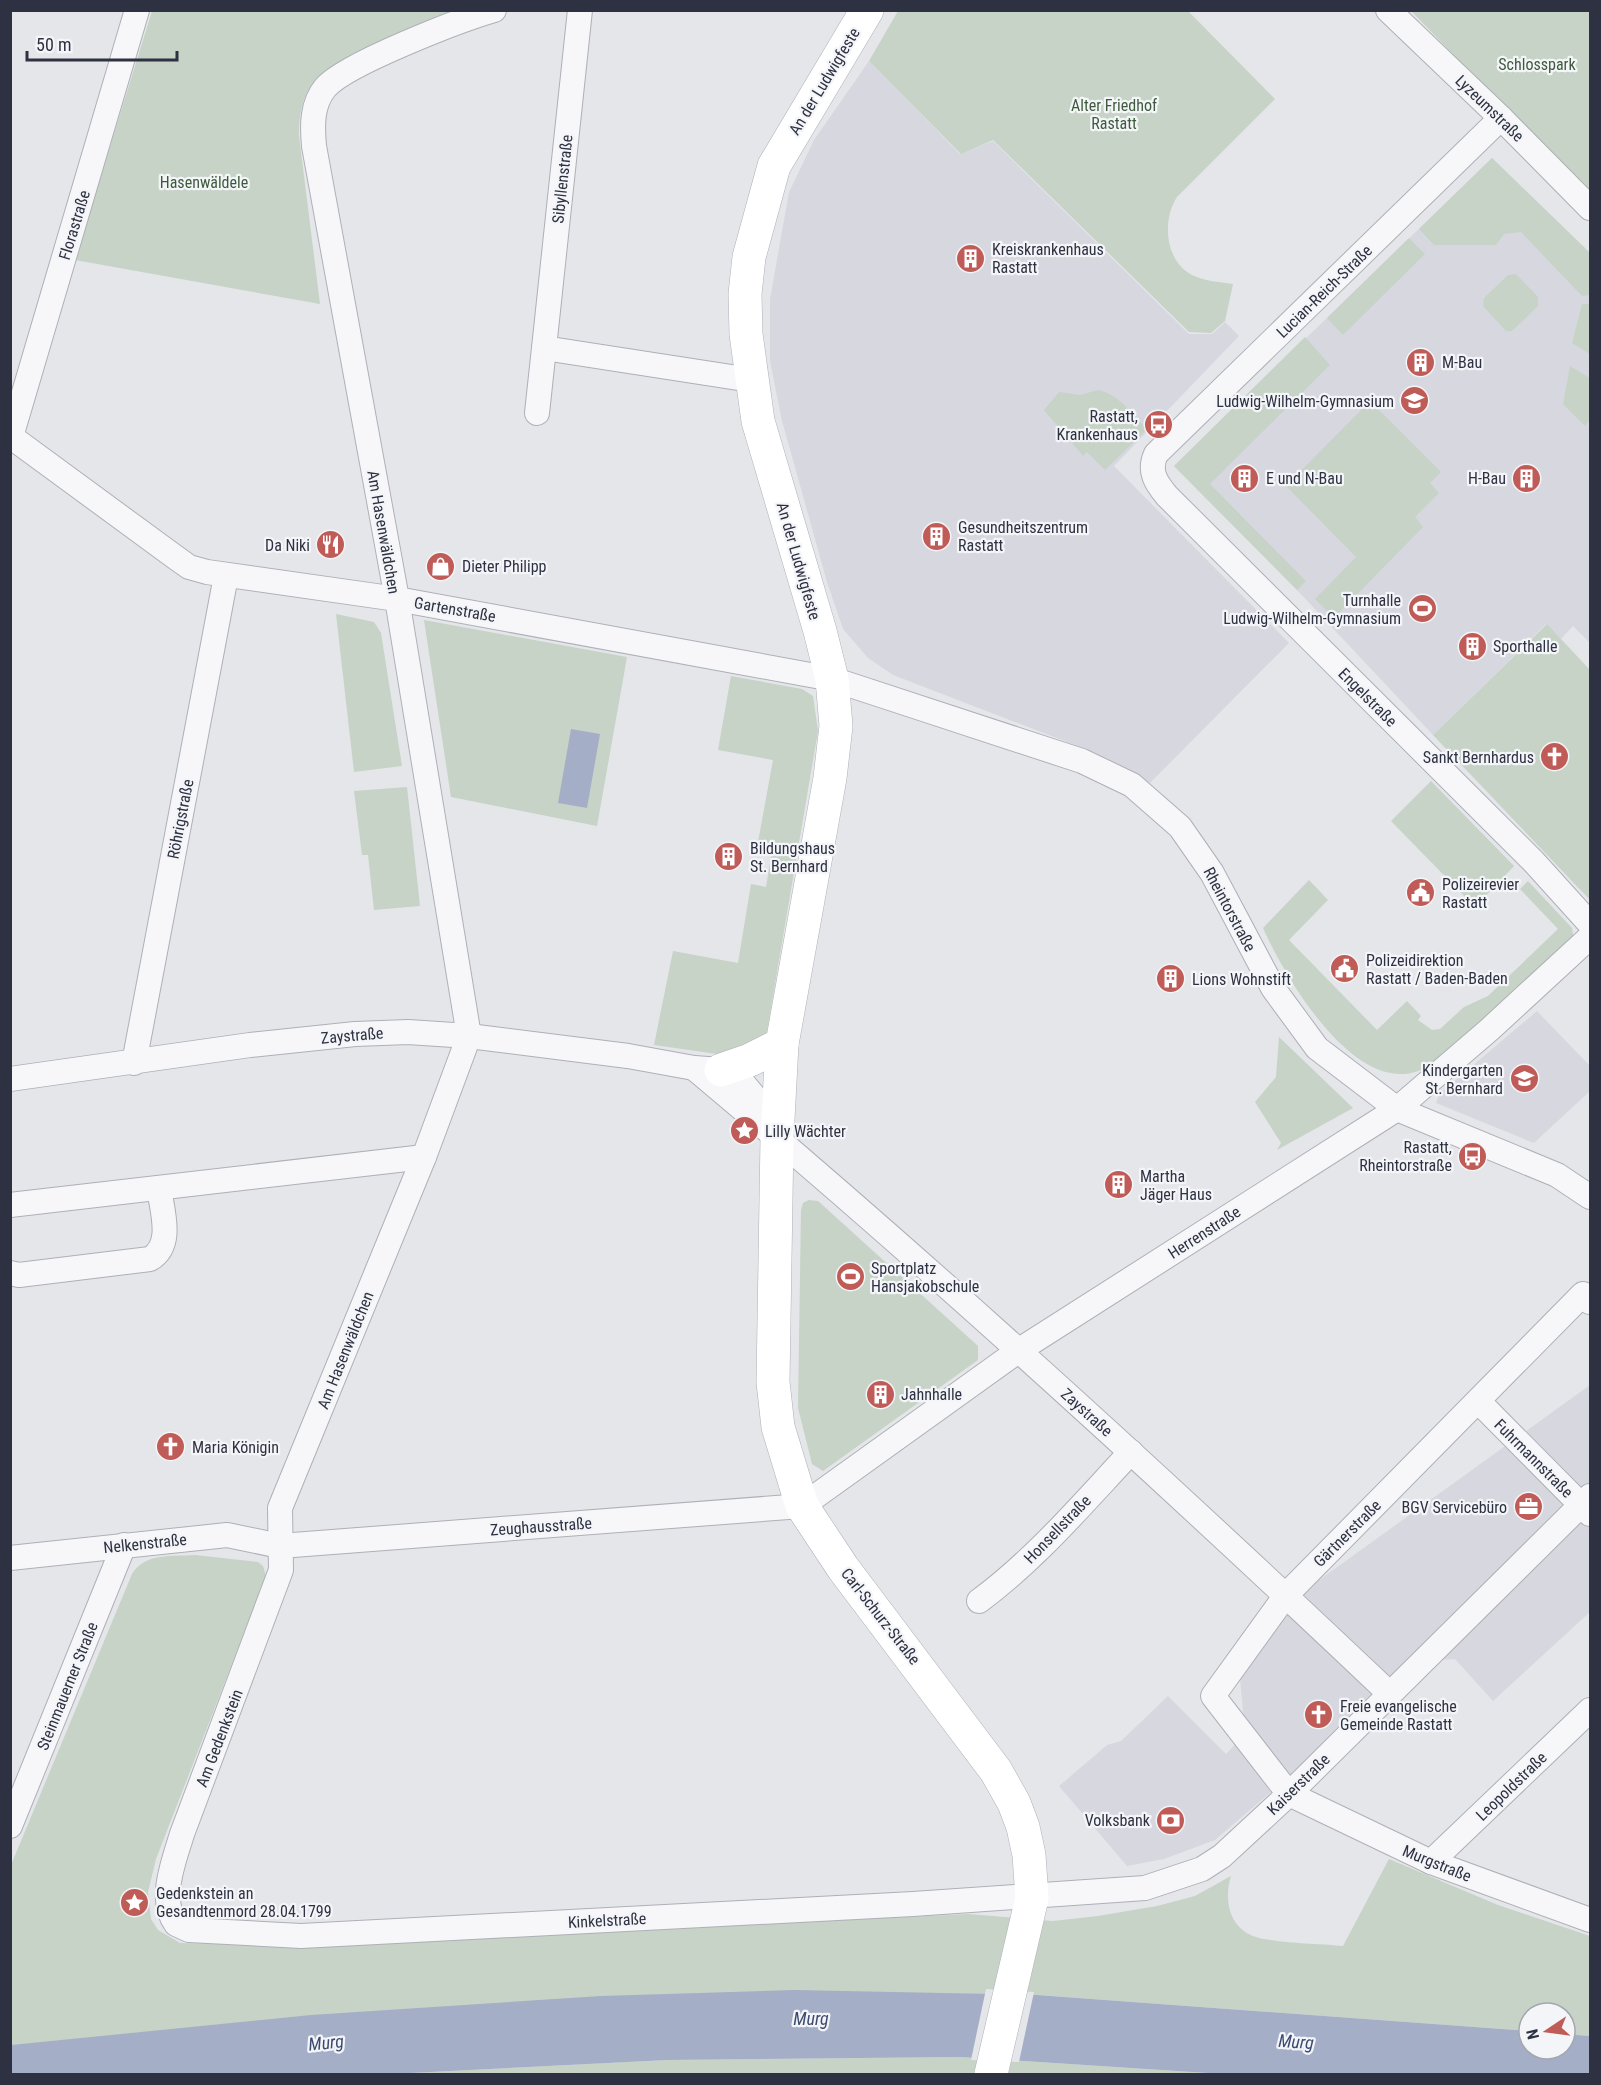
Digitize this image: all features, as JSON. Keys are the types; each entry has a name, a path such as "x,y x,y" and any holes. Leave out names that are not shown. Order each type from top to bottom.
{"street":[{"name":"Florastraße","path":"11,437 137,10"},
{"name":"Am Hasenwäldchen","path":"280,1546 280,1508 424,1157 469,1036 397,599 314,146 314,115 316,103 324,89 350,69 494,10"},
{"name":"Sibyllenstraße","path":"537,413 580,10"},
{"name":"An der Ludwigfeste","path":"777,1138 782,1044 830,778 836,726 832,679 758,421 751,380 745,294 749,257 774,166 867,10"},
{"name":"Lyzeumstraße","path":"1388,10 1501,118 1590,208"},
{"name":"Lucian-Reich-Straße","path":"1152,467 1156,454 1501,118"},
{"path":"544,348 751,380"},
{"name":"Gartenstraße","path":"11,437 189,567 226,576 397,599 832,679"},
{"name":"Engelstraße","path":"1152,467 1154,478 1167,496 1534,862 1590,924"},
{"name":"Röhrigstraße","path":"135,1062 226,576"},
{"name":"Rheintorstraße","path":"832,679 1082,761 1110,772 1151,800 1180,827 1196,847 1273,988 1317,1048 1397,1109 1557,1175 1590,1197"},
{"name":"Herrenstraße","path":"802,1506 1018,1351 1397,1109 1489,1030 1590,937"},
{"name":"Zaystraße","path":"10,1079 250,1046 363,1033 408,1032 469,1036 628,1056 707,1069 743,1083 758,1100 777,1138 1131,1452 1390,1694"},
{"path":"707,1069 750,1060 782,1044"},
{"name":"Carl-Schurz-Straße","path":"777,1138 773,1382 778,1427 802,1506 843,1568 996,1771 1014,1803 1023,1827 1031,1866 1032,1898 991,2074"},
{"path":"10,1205 424,1157"},
{"path":"10,1273 19,1275 150,1259 163,1247 165,1237 159,1188"},
{"name":"Gärtnerstraße","path":"1289,1794 1213,1696 1286,1595 1478,1401 1587,1298"},
{"name":"Fuhrmannstraße","path":"1478,1401 1587,1505"},
{"name":"Honsellstraße","path":"979,1600 1006,1581 1038,1550 1131,1452"},
{"name":"Kaiserstraße","path":"1032,1898 1145,1888 1202,1869 1222,1856 1587,1505"},
{"name":"Zeughausstraße","path":"280,1546 802,1506"},
{"name":"Nelkenstraße","path":"10,1558 227,1535 280,1546"},
{"name":"Steinmauerner Straße","path":"10,1826 124,1545"},
{"name":"Am Gedenkstein","path":"182,1928 171,1917 167,1903 174,1861 182,1834 281,1570 280,1546"},
{"name":"Leopoldstraße","path":"1431,1862 1590,1710"},
{"name":"Murgstraße","path":"1289,1794 1431,1862 1586,1913"},
{"name":"Kinkelstraße","path":"182,1928 301,1936 913,1904 981,1898 1032,1898"}],"shaded area":[{"path":"869,61 960,154 993,141 1189,334 1212,334 1225,322 1239,336 1114,466 1289,643 1150,783 1093,752 893,675 868,658 843,629 827,582 782,421 770,361 770,299 789,192 814,140"},
{"name":"Ludwig-Wilhelm-Gymnasium","path":"1492,158 1590,253 1590,643 1573,626 1561,639 1546,624 1433,735 1297,590 1174,466"},
{"name":"Kindergarten St. Bernhard","path":"1537,1011 1590,1066 1590,1091 1534,1143 1436,1103 1439,1094"},
{"path":"1590,1385 1590,1612 1493,1701 1455,1659 1409,1662 1280,1784 1215,1840 1164,1859 1127,1866 1059,1786 1107,1745 1121,1741 1168,1696 1226,1754 1245,1734 1240,1678 1297,1596"}],"green space":[{"name":"Hasenwäldele","path":"152,11 456,11 328,69 313,83 304,98 299,136 320,304 75,260"},
{"name":"Alter Friedhof Rastatt","path":"898,11 1188,11 1275,99 1177,197 1169,217 1168,239 1175,259 1182,267 1190,274 1200,278 1233,284 1225,321 1211,333 1189,332 993,140 961,154 869,61"},
{"name":"Schlosspark","path":"1411,11 1590,11 1590,195"},
{"path":"1492,158 1590,253 1590,295 1582,296 1521,232 1504,234 1496,245 1434,245 1419,229"},
{"path":"1409,238 1425,254 1343,335 1327,318"},
{"path":"1516,274 1538,297 1538,306 1512,331 1506,331 1483,306 1484,298 1508,275"},
{"path":"1582,304 1590,304 1590,354 1572,343"},
{"path":"1305,337 1330,365 1210,484 1306,581 1297,590 1174,466"},
{"path":"1570,366 1590,378 1590,420 1585,426 1563,404"},
{"path":"1098,390 1119,400 1147,429 1105,470 1087,452 1083,456 1044,410 1059,392 1080,395"},
{"path":"1370,401 1441,472 1430,483 1439,493 1415,517 1423,527 1334,618 1315,599 1356,557 1286,486"},
{"path":"336,614 374,622 381,633 402,766 354,772"},
{"path":"424,620 627,657 597,826 451,797"},
{"path":"1547,624 1590,670 1590,900 1433,735"},
{"path":"731,676 802,689 813,696 818,731 766,1037 731,1056 654,1045 673,951 738,963 751,884 766,887 773,845 758,842 773,760 718,750"},
{"path":"1431,781 1514,866 1475,907 1391,821"},
{"path":"407,787 420,906 374,910 368,855 362,855 354,791"},
{"path":"1309,880 1328,900 1289,940 1377,1030 1407,1001 1421,1016 1418,1020 1432,1030 1440,1029 1464,1007 1488,996 1558,929 1520,889 1528,881 1572,928 1574,940 1433,1063 1407,1074 1381,1070 1355,1056 1331,1034 1309,1007 1290,978 1263,928"},
{"path":"1279,1037 1353,1108 1277,1150 1281,1143 1255,1102 1276,1077"},
{"name":"Sportplatz Hansjakobschule","path":"809,1200 818,1201 978,1346 978,1360 823,1471 812,1464 798,1408 801,1210 803,1203"},
{"path":"195,1555 258,1562 263,1566 266,1576 156,1859 148,1892 151,1919 158,1930 180,1943 306,1946 968,1914 1053,1921 1157,1906 1195,1896 1231,1876 1228,1893 1230,1910 1238,1925 1253,1936 1296,1943 1343,1946 1389,1859 1498,1905 1590,1936 1590,2036 1577,2035 1577,2001 1517,2001 1517,2030 1037,1995 11,2045 11,1865 132,1574 145,1562 169,1556"},
{"path":"960,2057 1223,2074 391,2074 668,2060"}],"water":[{"path":"571,729 600,734 587,808 558,803"},
{"name":"Murg","path":"794,1990 1037,1995 1517,2030 1517,2061 1577,2061 1577,2035 1590,2036 1590,2074 1223,2074 960,2057 668,2060 391,2074 11,2074 11,2045 311,2015 601,1996"}],"pier":[{"path":"986,1989 1034,1992 1019,2062 971,2060"}],"place":[{"name":"Kreiskrankenhaus Rastatt","path":"971,258"},
{"name":"M-Bau","path":"1421,362"},
{"name":"Ludwig-Wilhelm-Gymnasium","path":"1415,401"},
{"name":"Rastatt, Krankenhaus","path":"1159,425"},
{"name":"E und N-Bau","path":"1245,478"},
{"name":"H-Bau","path":"1527,478"},
{"name":"Gesundheitszentrum Rastatt","path":"937,536"},
{"name":"Da Niki","path":"331,545"},
{"name":"Dieter Philipp","path":"441,566"},
{"name":"Turnhalle Ludwig-Wilhelm-Gymnasium","path":"1422,609"},
{"name":"Sporthalle","path":"1472,646"},
{"name":"Sankt Bernhardus","path":"1555,757"},
{"name":"Bildungshaus St. Bernhard","path":"729,857"},
{"name":"Polizeirevier Rastatt","path":"1421,893"},
{"name":"Polizeidirektion Rastatt / Baden-Baden","path":"1345,969"},
{"name":"Lions Wohnstift","path":"1171,979"},
{"name":"Kindergarten St. Bernhard","path":"1524,1079"},
{"name":"Lilly Wächter","path":"744,1131"},
{"name":"Rastatt, Rheintorstraße","path":"1473,1156"},
{"name":"Martha Jäger Haus","path":"1119,1185"},
{"name":"Sportplatz Hansjakobschule","path":"850,1277"},
{"name":"Jahnhalle","path":"880,1394"},
{"name":"Maria Königin","path":"171,1447"},
{"name":"BGV Servicebüro","path":"1528,1507"},
{"name":"Freie evangelische Gemeinde Rastatt","path":"1319,1715"},
{"name":"Volksbank","path":"1171,1820"},
{"name":"Gedenkstein an Gesandtenmord 28.04.1799","path":"135,1902"}]}
